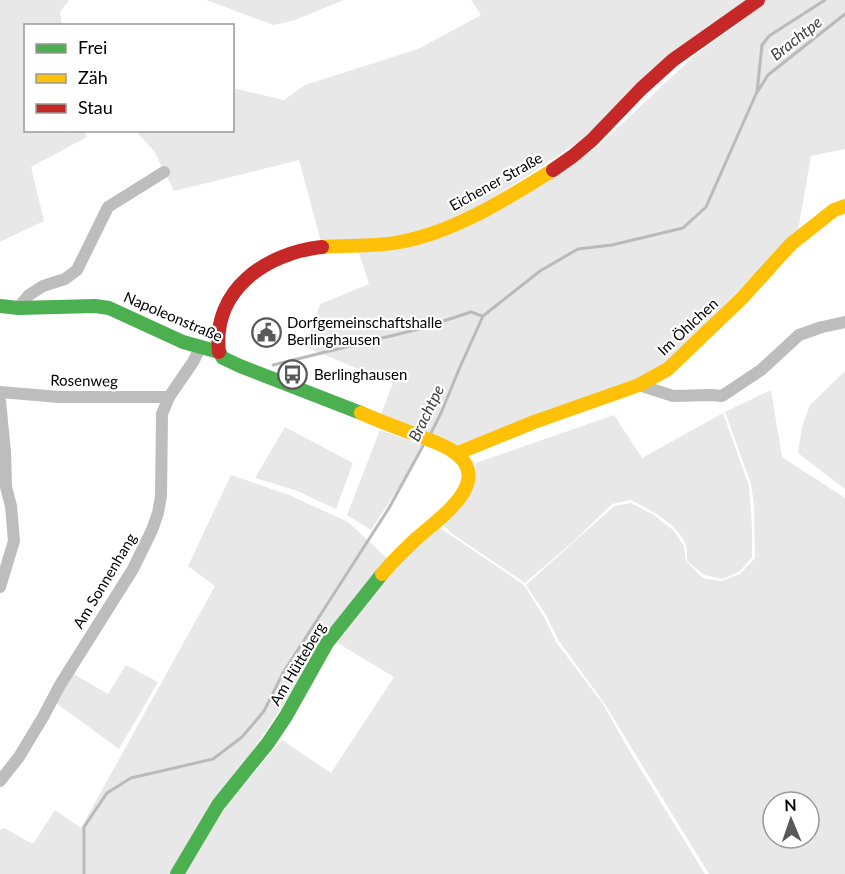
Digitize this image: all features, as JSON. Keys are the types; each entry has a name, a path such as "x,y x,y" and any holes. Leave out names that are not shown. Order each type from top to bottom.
{"main road":[{"name":"Eichener Straße","path":"219,352 217,342 223,314 239,285 249,274 268,261 311,247 400,242 429,235 466,220 566,161 591,140 656,74 689,47 734,19 758,0"},
{"name":"Im Öhlchen","path":"458,453 534,422 639,385 668,369 742,298 791,244 834,210 845,206"},
{"name":"Napoleonstraße","path":"0,306 18,308 102,306 183,342 219,352 223,358 240,366 418,435 458,453"},
{"name":"Am Hütteberg","path":"177,874 209,819 283,722 317,659 333,635 393,562 454,504 463,492 468,482 468,473 464,460 458,453"}],"street":[{"path":"18,308 29,295 43,286 65,279 77,270 108,207 164,172"},
{"path":"639,385 673,396 711,394 722,396 761,370 799,335 845,322"},
{"name":"Am Sonnenhang","path":"0,781 19,757 60,685 133,569 152,530 160,505 162,414 169,397 200,348"},
{"name":"Rosenweg","path":"0,392 59,397 169,397"},
{"path":"0,401 4,442 3,487 11,506 14,541 0,587"}],"shaded area":[{"path":"0,0 69,0 60,12 62,24 24,24 24,132 84,132 87,137 31,167 44,221 0,242"},
{"path":"206,0 344,0 295,20 274,25"},
{"path":"471,0 752,0 586,137 455,223 393,242 321,242 299,160 174,191 154,151 137,132 234,132 234,88 284,100 305,85 418,49 481,15"},
{"path":"765,0 845,0 845,149 811,156 798,231 665,364 636,380 458,447 381,414 393,383 305,347 320,304 369,284 357,247 391,249 594,150 694,56 737,25"},
{"path":"845,371 845,489 798,453 802,427 810,405"},
{"path":"771,390 782,457 845,498 845,874 709,874 604,703 559,641 546,615 526,585 614,506 631,503 654,515 674,531 684,546 686,561 703,578 721,581 740,574 755,558 754,505 751,484 725,412"},
{"path":"723,413 749,486 752,557 739,572 722,579 704,575 687,561 686,546 677,531 663,518 631,500 612,504 525,583 451,533 442,524 476,475 476,463 614,415 642,458"},
{"path":"285,427 353,463 336,509 295,490 255,478"},
{"path":"380,430 422,445 412,467 371,530 347,515"},
{"path":"231,475 289,495 348,522 389,560 302,677 170,874 0,874 0,830 4,828 33,844 55,810 81,828 215,586 188,566"},
{"path":"436,525 524,585 556,642 603,704 705,874 185,874 225,807 282,740 331,773 394,677 336,642 355,614"},
{"path":"126,665 158,682 119,749 56,703 72,673 108,694"}],"waterway":[{"path":"757,92 762,45 769,36 825,0"},
{"name":"Brachtpe","path":"431,433 483,316 540,271 578,249 612,245 683,228 706,207 756,94 768,75 845,14"},
{"path":"273,365 419,329 471,312 482,316"},
{"name":"Brachtpe","path":"84,874 84,827 107,793 131,778 213,759 242,737 264,711 283,673 389,508 423,446"}],"traffic: fast":[{"path":"0,306 109,308 183,342 219,352 223,358 240,366 361,413"},
{"path":"177,874 218,805 268,743 286,716 327,643 382,574"}],"traffic: slow":[{"path":"322,247 390,244 440,231 480,213 553,170"},
{"path":"458,453 534,422 639,385 668,369 742,298 791,244 834,210 845,206"},
{"path":"361,413 451,450 464,461 468,473 467,485 450,509 408,546 382,574"}],"traffic: jam":[{"path":"553,170 592,140 641,89 673,60 758,0"},
{"path":"219,352 219,330 224,310 234,293 247,278 281,257 322,247"}],"place":[{"name":"Dorfgemeinschaftshalle Berlinghausen","path":"266,332"},
{"name":"Berlinghausen","path":"293,375"}]}
